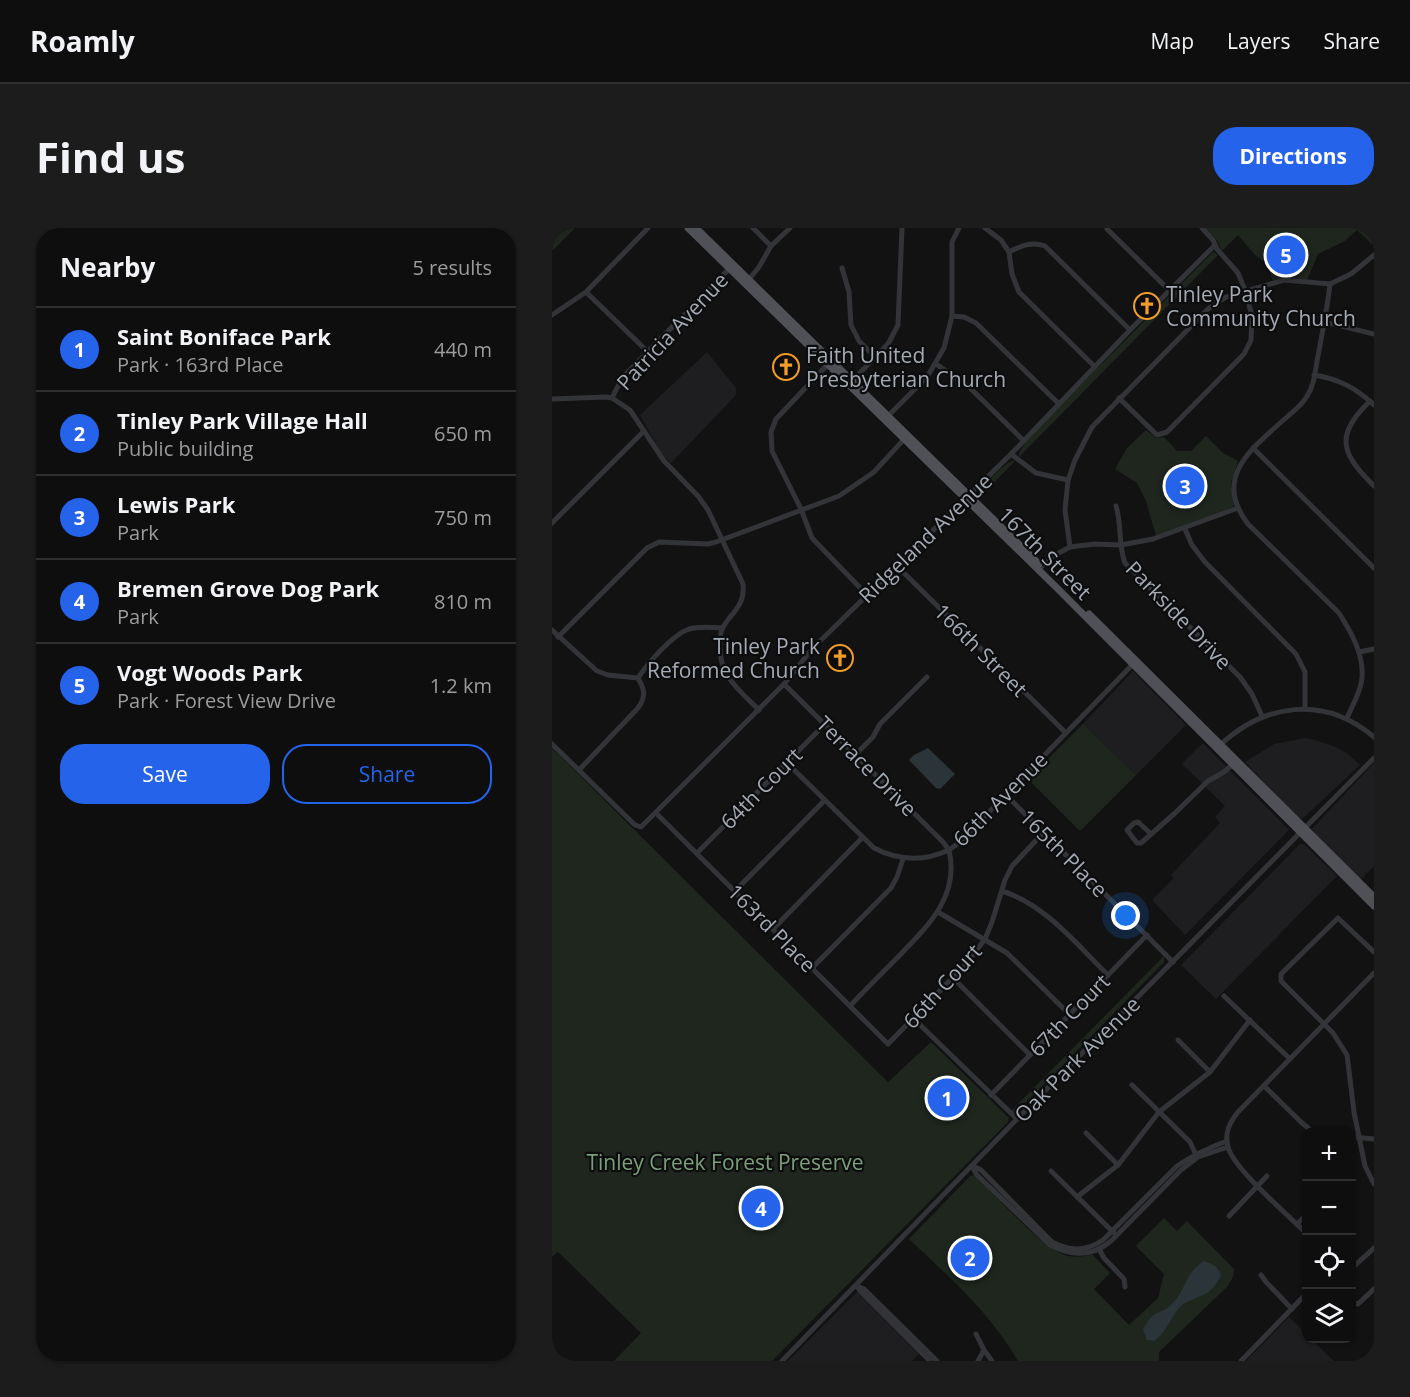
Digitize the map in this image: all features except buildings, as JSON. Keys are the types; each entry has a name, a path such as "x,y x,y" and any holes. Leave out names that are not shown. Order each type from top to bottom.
{"main road":[{"name":"167th Street","path":"688,228 748,281 906,436 1219,747 1374,906"},
{"name":"167th Street","path":"696,228 732,266"},
{"name":"167th Street","path":"1219,747 1232,765 1374,897"}],"street":[{"path":"552,315 585,292 648,228"},
{"path":"753,228 771,246"},
{"path":"748,281 771,246 790,228"},
{"path":"851,382 891,340 899,321 902,228"},
{"path":"887,418 927,377 945,348 952,316 952,242 959,228"},
{"path":"985,228 1001,240 1009,252 1012,274 1019,292 1095,367"},
{"path":"1119,398 1157,435 1167,432 1244,354 1251,340 1252,316 1238,273 1202,228"},
{"path":"1107,229 1169,290"},
{"path":"1009,252 1027,244 1036,243 1045,246 1130,330"},
{"name":"Ridgeland Avenue","path":"579,770 635,825 641,827 784,684 812,649 1011,454 1215,245"},
{"path":"1070,547 1065,510 1068,480 1075,460 1092,427 1208,309 1226,297 1284,280 1330,284 1351,274 1374,255"},
{"name":"Patricia Avenue","path":"612,398 622,378 732,266"},
{"path":"843,268 849,292 849,314 853,330 862,344 875,357"},
{"path":"1330,284 1325,322 1307,398 1240,462 1234,487 1238,508 1248,524 1339,613 1350,629 1359,652 1362,678 1347,718"},
{"path":"585,292 647,351"},
{"path":"952,316 964,317 976,323 1059,404"},
{"path":"1325,322 1374,334"},
{"path":"830,361 776,419 771,432 774,456 801,509 812,538 867,595"},
{"path":"936,364 969,387 1023,440"},
{"path":"1314,375 1345,382 1372,403 1350,423 1346,446 1353,465 1374,486"},
{"path":"552,406 560,398"},
{"path":"552,399 612,398 630,410 664,461 698,496 708,510 742,584 744,595 740,605 722,628 719,653 721,665 725,674 759,710"},
{"path":"552,524 644,431"},
{"path":"558,637 647,548 658,542 708,544 839,496 874,472 906,436"},
{"path":"1253,448 1374,568"},
{"path":"1011,454 1036,473 1068,480"},
{"name":"Parkside Drive","path":"1116,506 1125,563 1240,677 1252,694 1262,716"},
{"path":"1040,569 1055,555 1070,547 1095,544 1121,545 1154,539 1238,508"},
{"path":"1185,529 1192,545 1205,562 1296,654 1305,672 1305,709"},
{"name":"166th Street","path":"897,566 1066,733"},
{"path":"638,678 677,636 689,629 722,628"},
{"path":"552,630 597,671 608,675 638,678"},
{"path":"1359,652 1374,649"},
{"name":"66th Avenue","path":"850,1006 923,931 938,912 949,883 952,864 949,850 960,842 1134,663"},
{"path":"856,754 873,737 880,724 927,677"},
{"path":"552,744 579,770 644,699 645,693 638,678"},
{"name":"Terrace Drive","path":"784,684 949,850"},
{"path":"1219,747 1240,728 1262,716 1305,709 1347,718 1374,737"},
{"name":"64th Court","path":"697,853 825,724"},
{"name":"Oak Park Avenue","path":"782,1361 1017,1119 1374,758"},
{"path":"787,763 862,838 888,855 903,859 934,857 949,850"},
{"path":"1150,833 1174,814 1208,781 1232,765"},
{"name":"165th Place","path":"1005,795 1173,962"},
{"path":"735,891 825,801"},
{"name":"163rd Place","path":"656,813 888,1044"},
{"name":"66th Court","path":"888,1044 966,964 985,939 999,904 1005,880 1015,862 1044,832"},
{"path":"772,929 862,838"},
{"path":"812,968 891,888 903,859"},
{"path":"1002,891 1021,898 1045,914 1108,975"},
{"path":"938,912 1007,953 1069,1014"},
{"path":"1374,952 1338,918 1281,974 1281,981 1337,1037 1347,1055 1354,1112 1365,1166 1374,1184"},
{"name":"67th Court","path":"991,1095 1147,935"},
{"path":"1302,1229 1233,1160 1227,1144 1230,1123 1374,973"},
{"path":"953,978 1030,1055"},
{"path":"1224,996 1290,1059"},
{"path":"913,1018 1017,1119"},
{"path":"1077,1197 1118,1165 1159,1112 1210,1072 1250,1020"},
{"path":"1178,1040 1210,1072"},
{"path":"1132,1085 1190,1142 1197,1155"},
{"path":"1264,1086 1308,1127"},
{"path":"1086,1133 1118,1165"},
{"path":"1356,1137 1374,1139"},
{"path":"1042,1235 1050,1245 1063,1252 1086,1254 1099,1249 1177,1167 1197,1155 1227,1144"},
{"path":"972,1166 977,1175 1052,1242 1075,1250 1088,1248 1114,1234"},
{"path":"1051,1171 1114,1234"},
{"path":"1228,1216 1267,1176"},
{"path":"1297,1224 1302,1219"},
{"path":"1099,1249 1104,1258 1124,1279 1125,1287"},
{"path":"1356,1265 1373,1251"},
{"path":"1262,1275 1292,1309"},
{"path":"857,1286 930,1361"},
{"path":"857,1286 864,1288 937,1361"},
{"path":"1356,1304 1374,1289"},
{"path":"1241,1361 1302,1298"},
{"path":"976,1334 992,1361"},
{"path":"978,1361 984,1350"}],"shaded area":[{"path":"707,352 736,388 736,395 671,463 661,453 640,415"},
{"path":"1133,671 1186,725 1136,775 1083,724"},
{"path":"1305,738 1336,747 1360,765 1302,819 1298,818 1245,762 1274,744"},
{"path":"1203,743 1289,830 1185,935 1152,900 1174,878 1171,875 1220,823 1215,817 1225,806 1182,764"},
{"path":"928,748 955,774 940,789 936,788 909,760"},
{"path":"1374,763 1374,866 1360,880 1312,829"},
{"path":"1300,844 1304,844 1337,876 1216,999 1181,965"},
{"path":"1204,1261 1219,1270 1221,1276 1215,1285 1205,1294 1183,1305 1154,1341 1147,1340 1143,1330 1147,1323 1154,1315 1173,1303 1189,1276"},
{"path":"857,1292 919,1354 912,1361 788,1361"},
{"path":"1289,1317 1302,1330 1302,1343 1315,1343 1334,1361 1246,1361"}],"green space":[{"path":"552,228 575,228 552,251"},
{"path":"1205,228 1374,228 1374,246 1357,230 1345,241 1318,254 1307,280 1292,278 1272,280 1268,264 1256,256 1238,235 1222,251 1217,240"},
{"path":"1213,252 1218,255 1019,457 1029,437"},
{"path":"1146,430 1156,438 1164,437 1177,451 1191,451 1206,436 1223,453 1238,461 1231,483 1233,507 1156,536 1146,501 1137,483 1115,469 1127,448"},
{"path":"1015,461 978,499 982,489 991,478"},
{"path":"1083,724 1136,775 1080,831 1028,779"},
{"name":"Tinley Creek Forest Preserve","path":"552,748 888,1082 931,1042 1009,1118 1008,1122 772,1361 614,1361 641,1333 558,1252 552,1257"},
{"path":"1164,956 1164,962 1018,1111 1016,1113 1011,1111"},
{"path":"975,1175 1018,1220 1055,1250 1071,1257 1092,1254 1110,1273 1094,1289 1129,1325 1158,1298 1164,1274 1136,1246 1164,1218 1177,1231 1187,1221 1234,1269 1233,1277 1228,1286 1159,1352 1159,1361 1018,1361 981,1311 909,1239 970,1176"}],"place":[{"name":"Vogt Woods Park","path":"1286,255"},
{"name":"Tinley Park Community Church","path":"1147,306"},
{"name":"Faith United Presbyterian Church","path":"786,367"},
{"name":"Lewis Park","path":"1185,486"},
{"name":"Tinley Park Reformed Church","path":"840,658"},
{"name":"Saint Boniface Park","path":"947,1098"},
{"name":"Bremen Grove Dog Park","path":"761,1208"},
{"name":"Tinley Park Village Hall","path":"970,1258"}]}
